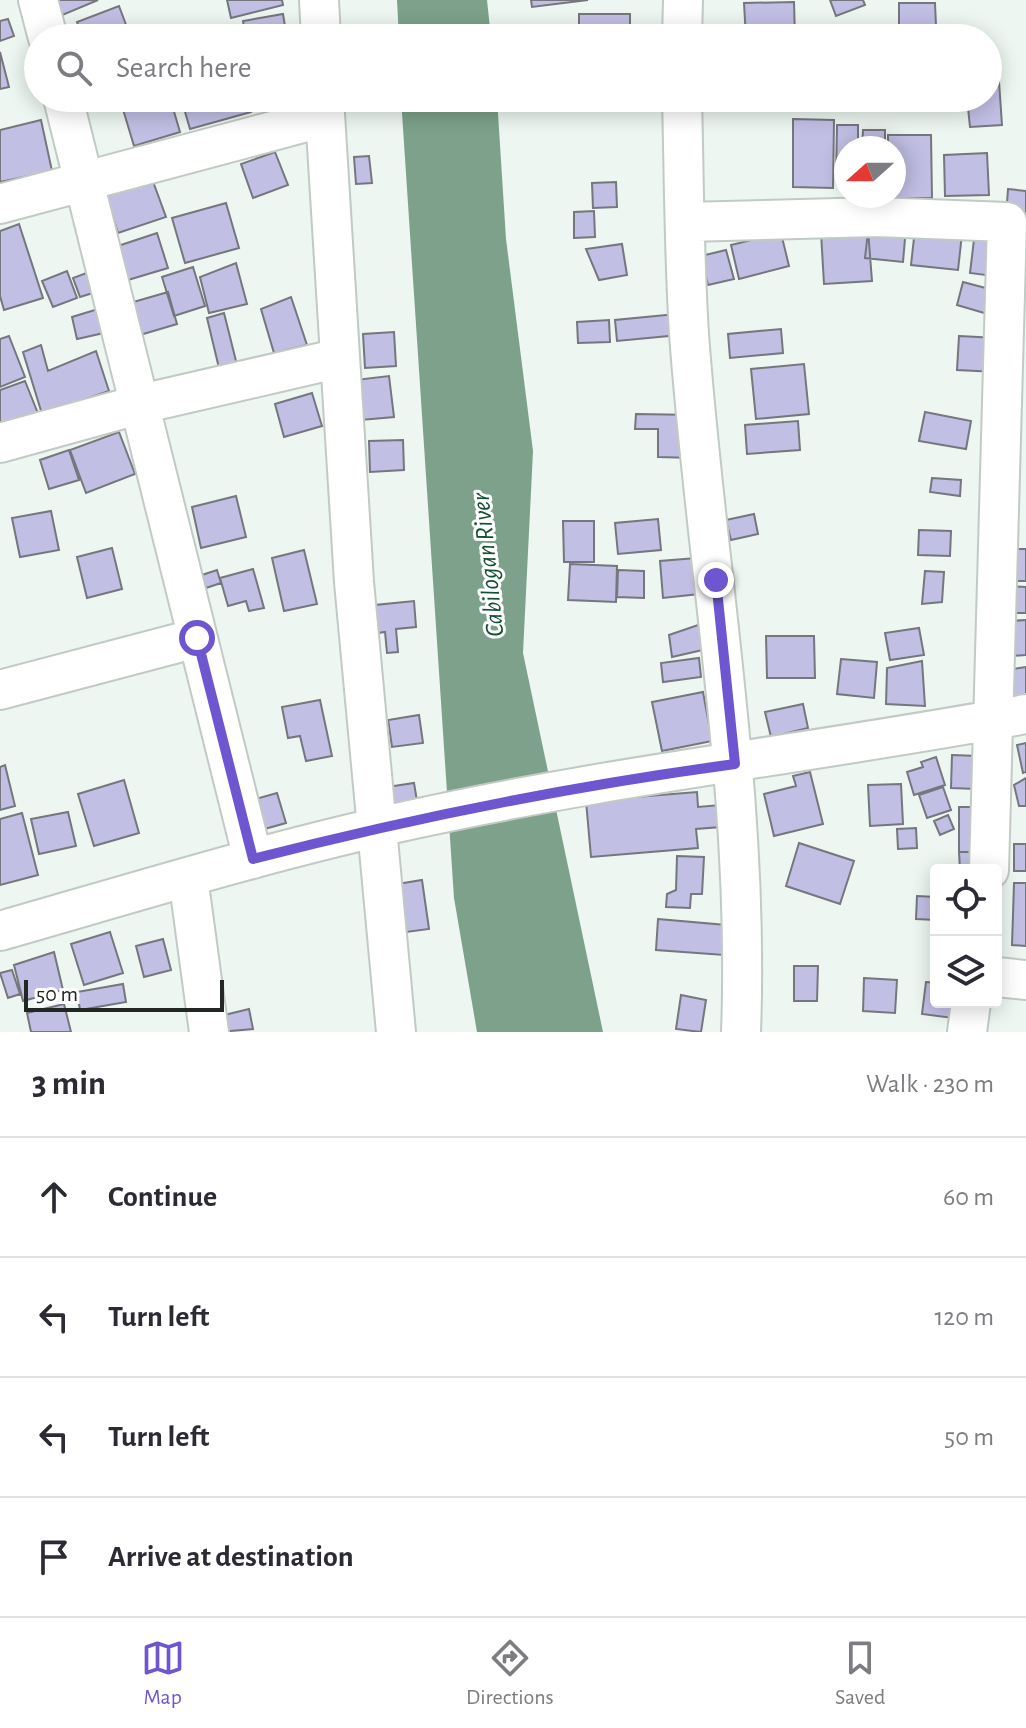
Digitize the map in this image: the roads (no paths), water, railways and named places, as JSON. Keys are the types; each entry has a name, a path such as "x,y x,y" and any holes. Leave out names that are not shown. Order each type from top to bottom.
{"street":[{"path":"38,0 44,24"},
{"path":"319,0 320,24"},
{"path":"682,24 683,0"},
{"path":"67,112 253,859"},
{"path":"0,204 85,182 312,112"},
{"path":"325,112 354,582 395,823 396,1032"},
{"path":"682,112 689,333 735,764 743,879 741,1032"},
{"path":"686,222 876,217 1007,222 1010,717 990,864"},
{"path":"0,443 141,404 340,358"},
{"path":"0,690 197,638"},
{"path":"0,931 253,859 395,823 636,777 735,764 1010,717"},
{"path":"188,877 209,1032"},
{"path":"1002,978 1026,980"},
{"path":"967,1032 970,1008"}],"water":[{"path":"397,0 487,0 490,24 398,24"},
{"name":"Cabilogan River","path":"402,112 498,112 506,239 533,451 523,653 603,1032 477,1032 454,898"}]}
